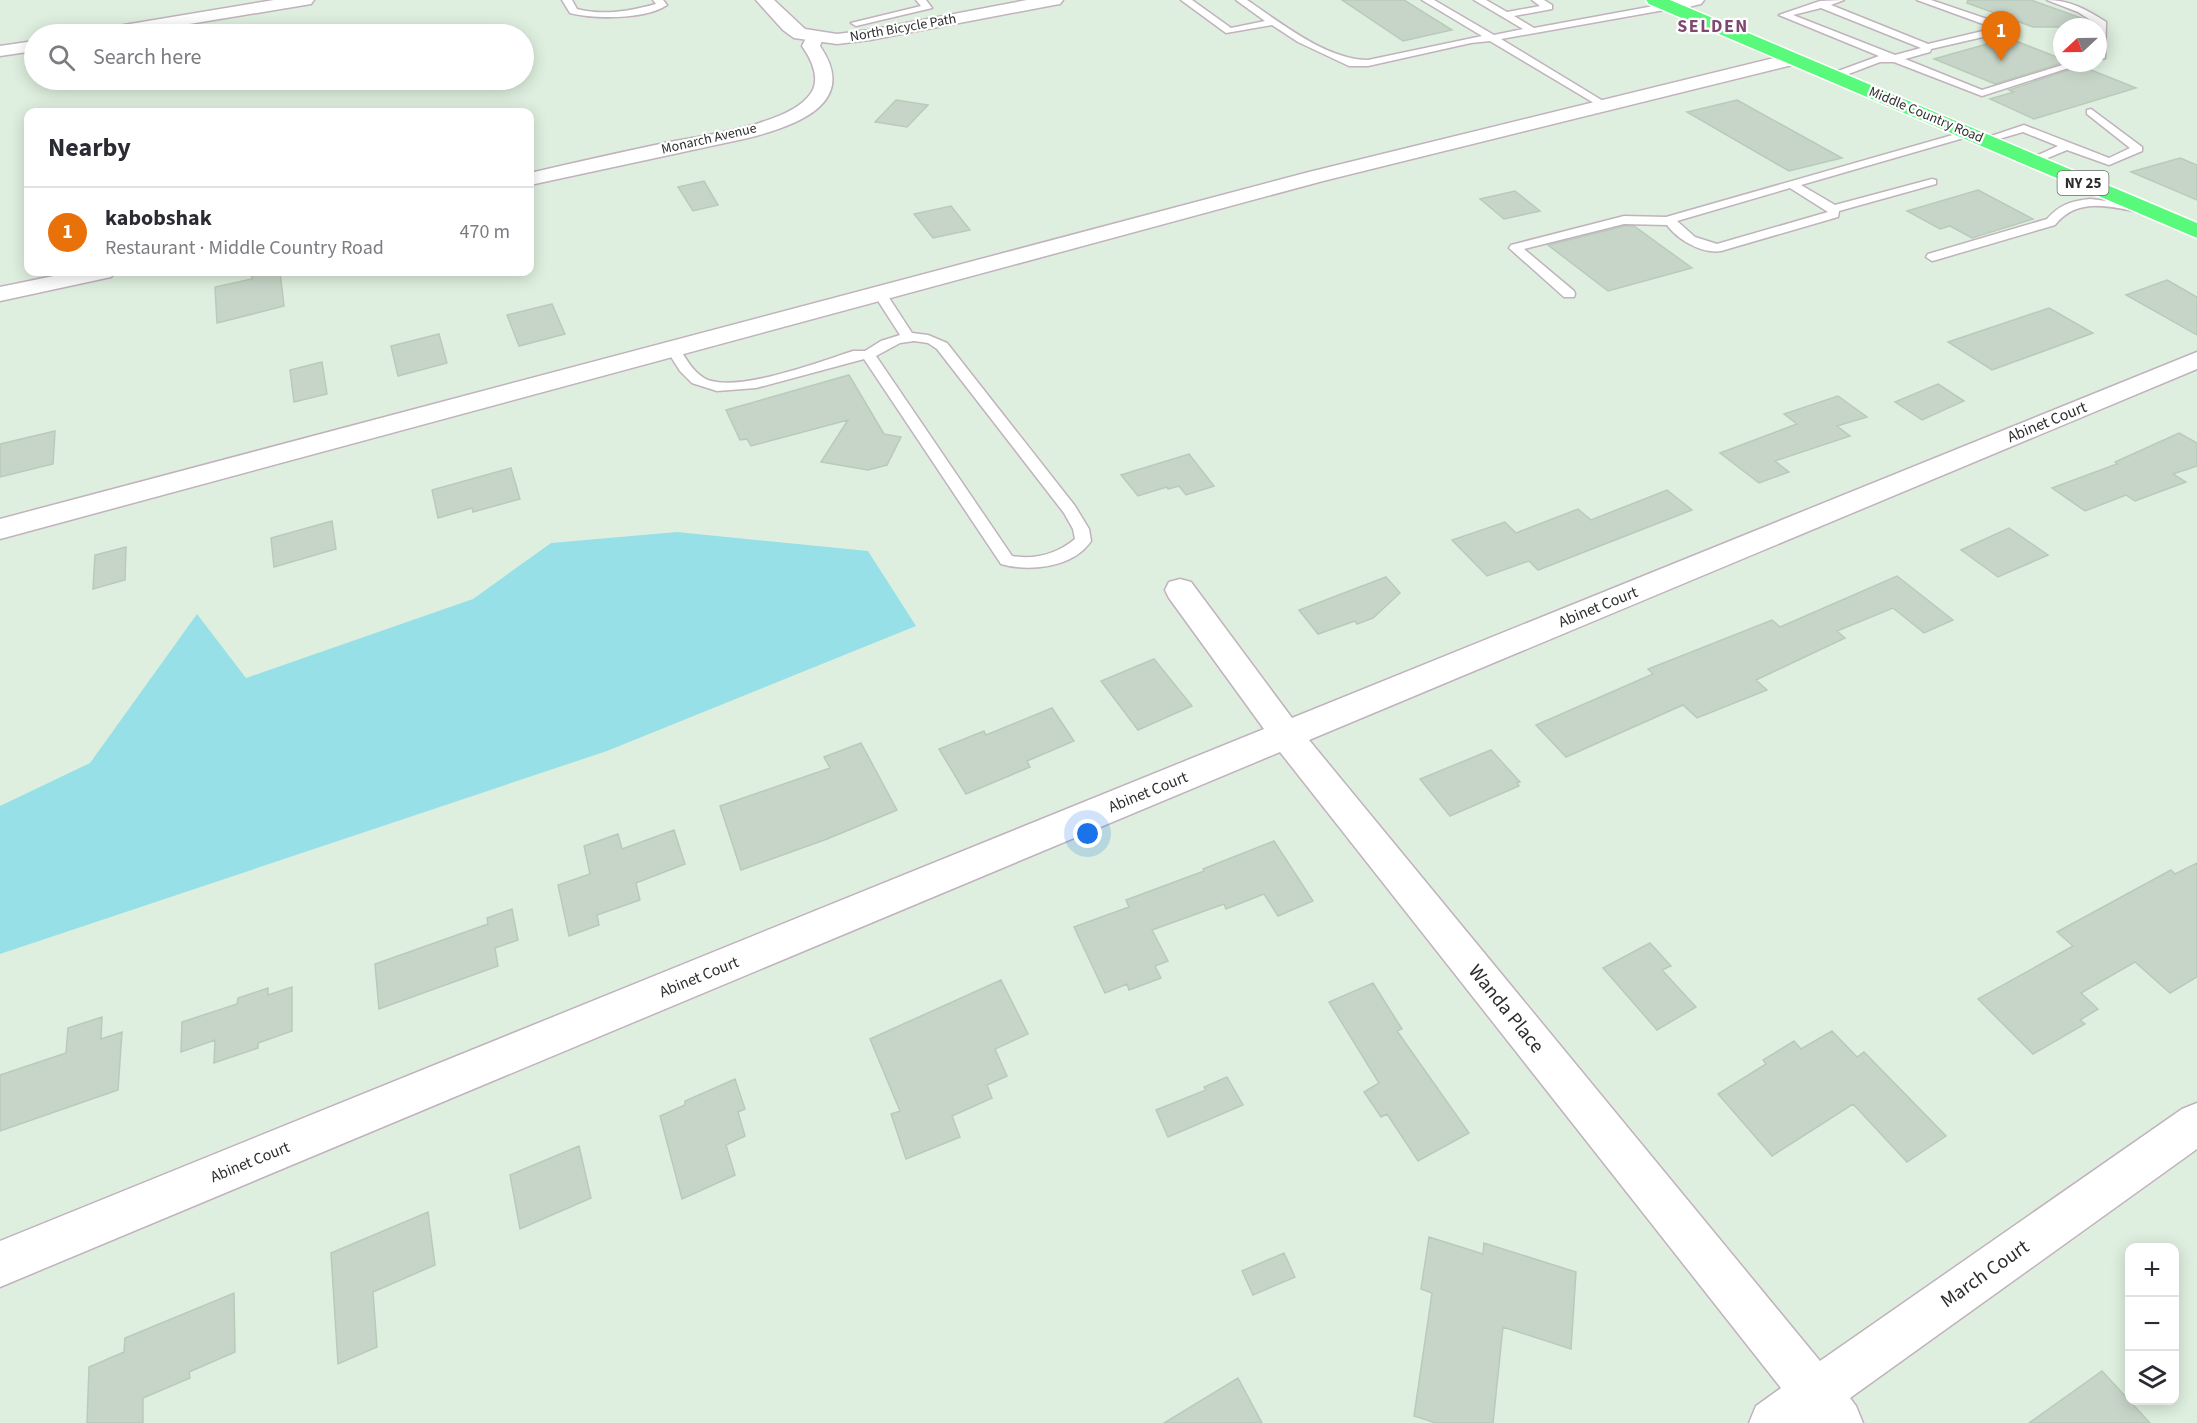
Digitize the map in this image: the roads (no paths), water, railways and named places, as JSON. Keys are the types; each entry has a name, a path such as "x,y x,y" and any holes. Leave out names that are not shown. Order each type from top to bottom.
{"main road":[{"name":"Middle Country Road","path":"1662,3 2197,231"}],"street":[{"path":"160,24 305,0"},
{"name":"North Bicycle Path","path":"765,0 789,27 801,34 814,38 837,39 870,35 1054,0"},
{"path":"1662,3 1695,0"},
{"name":"Monarch Avenue","path":"534,178 732,135 768,126 795,114 814,102 826,76 822,61 811,46 814,38"},
{"path":"0,51 24,47"},
{"path":"0,529 1316,177 1794,59"},
{"path":"0,294 84,276"},
{"name":"Abinet Court","path":"0,1264 2197,360"},
{"name":"Wanda Place","path":"1180,590 1286,735 1827,1408"},
{"name":"March Court","path":"1773,1423 1827,1408 2197,1124"}],"lane":[{"path":"567,0 573,11 589,16 614,14 660,3"},
{"path":"856,23 927,8 921,0"},
{"path":"1186,0 1229,30 1272,22"},
{"path":"1240,0 1301,40 1349,63 1368,63 1471,40 1533,31 1662,3"},
{"path":"1427,0 1604,106"},
{"path":"1479,0 1533,31"},
{"path":"1505,15 1549,7 1537,0"},
{"path":"1810,0 1927,47"},
{"path":"1839,0 1784,15 1893,60 1982,93 2053,71"},
{"path":"1841,79 1879,59 1893,60 1926,50 1927,47 1993,32 1987,22 1922,0"},
{"path":"2052,0 2081,10 2094,18"},
{"path":"1841,79 1893,65 1893,60"},
{"path":"1569,294 1515,248 1624,220 1671,220 1791,184 1977,137 2024,128 2109,162 2138,149 2091,112"},
{"path":"2033,161 2067,146"},
{"path":"1791,184 1833,209 1932,182"},
{"path":"1932,257 2051,222 2058,212 2080,205 2116,205 2145,209"},
{"path":"1671,220 1674,227 1698,244 1717,248 1828,217 1834,214 1833,209"},
{"path":"879,294 908,337"},
{"path":"673,349 689,374 700,382 714,387 733,388 858,354 868,355 1007,560 1019,564 1035,564 1075,549 1083,541 1081,529 1063,501 942,346 924,336 908,337 878,347 868,355"}],"place":[{"name":"kabobshak","path":"2001,61"}],"district":[{"name":"SELDEN","path":"1713,26"}]}
